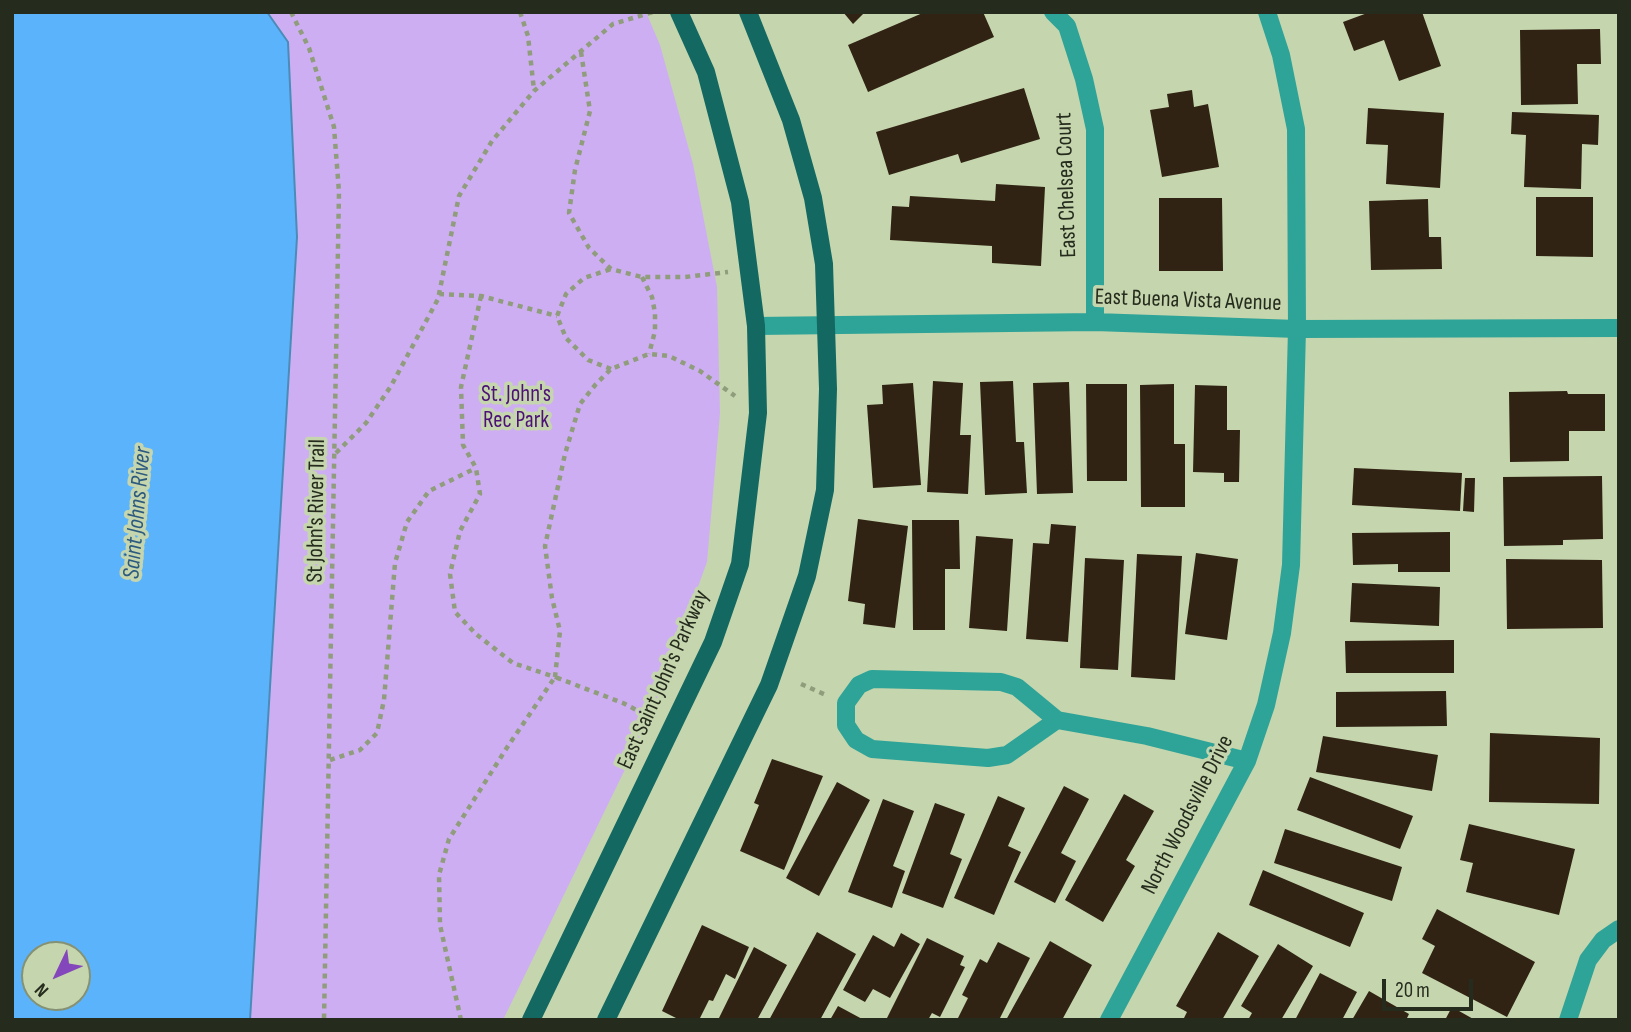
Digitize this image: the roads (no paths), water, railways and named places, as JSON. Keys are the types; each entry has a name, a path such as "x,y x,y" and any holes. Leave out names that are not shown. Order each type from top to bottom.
{"main road":[{"name":"East Saint John's Parkway","path":"531,1020 713,642 740,564 758,413 756,326 740,202 706,72 679,12"},
{"path":"606,1020 769,685 807,576 825,490 828,389 824,264 813,198 786,107 748,12"}],"street":[{"name":"East Chelsea Court","path":"1053,12 1067,26 1084,79 1095,129 1095,322"},
{"name":"North Woodsville Drive","path":"1109,1020 1247,761 1266,705 1282,633 1291,565 1297,328 1296,129 1281,55 1266,12"},
{"name":"East Buena Vista Avenue","path":"756,326 1095,322 1297,328 1619,328"},
{"path":"1057,720 1007,755 997,757 872,749 856,740 846,725 846,703 859,685 872,679 1001,682 1017,687 1057,720 1147,736 1247,761"},
{"path":"1568,1020 1588,960 1603,940 1619,929"}],"water":[{"name":"Saint Johns River","path":"12,12 267,12 288,42 297,237 250,1020 12,1020"}],"park label":[{"name":"St. John's Rec Park","path":"516,408"}]}
